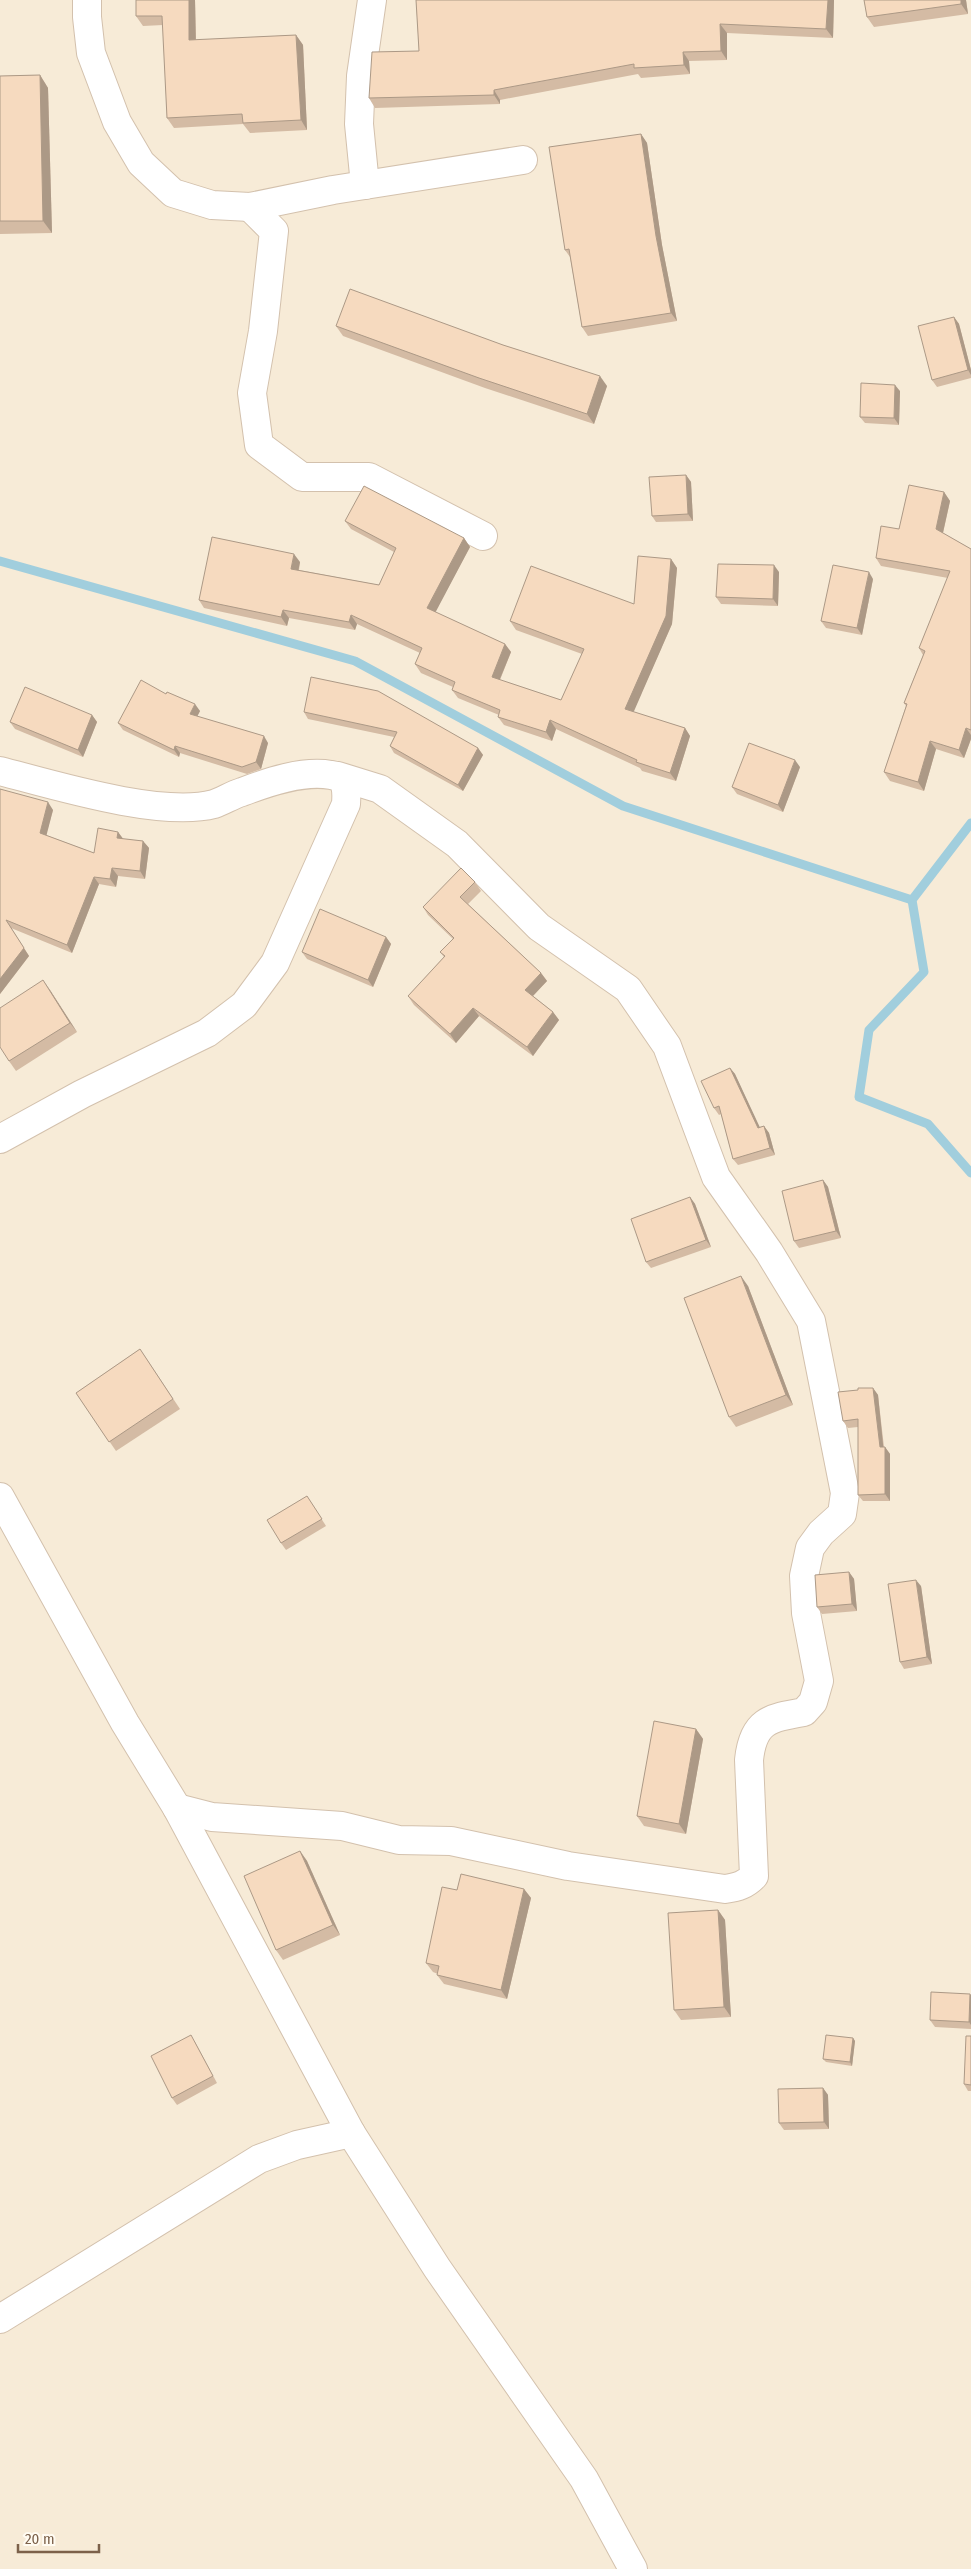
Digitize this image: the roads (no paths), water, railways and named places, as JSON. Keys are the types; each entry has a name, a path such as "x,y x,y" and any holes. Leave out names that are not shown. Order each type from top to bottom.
{"street":[{"path":"87,0 91,53 117,122 142,163 173,193 212,205 250,207 365,185 523,160"},
{"path":"365,185 359,124 361,76 372,0"},
{"path":"250,207 274,231 263,331 252,393 259,445 302,477 369,477 483,536"},
{"path":"0,771 78,792 160,806 213,804 241,792 302,775 338,776 380,788 458,844 538,927 628,989 667,1046 716,1177 770,1252 811,1321 846,1493 842,1514 821,1533 810,1548 804,1576 806,1612 819,1681 813,1702 804,1712 778,1716 762,1724 755,1732 750,1744 754,1876 736,1888 568,1866 451,1841 399,1840 342,1826 212,1817 177,1808"},
{"path":"0,1139 82,1094 207,1033 244,1004 275,963 346,804 344,782 338,776"},
{"path":"0,1497 121,1715 177,1808 351,2133 437,2268 584,2479 632,2569"},
{"path":"0,2319 260,2159 296,2145 351,2133"}],"waterway":[{"path":"0,561 355,661 623,806 912,900"},
{"path":"971,823 912,900 924,972 869,1030 859,1097 928,1124 971,1173"}]}
